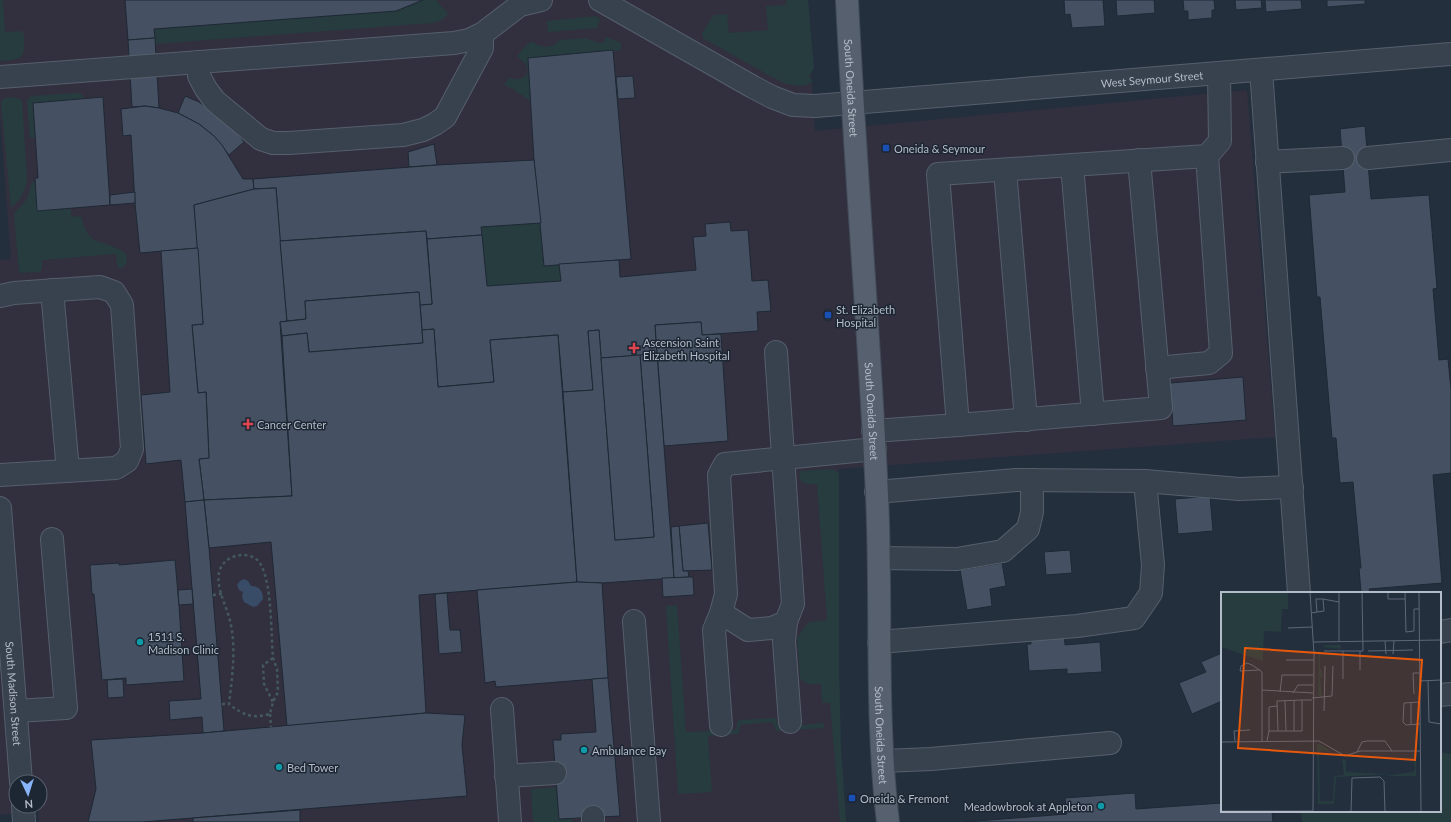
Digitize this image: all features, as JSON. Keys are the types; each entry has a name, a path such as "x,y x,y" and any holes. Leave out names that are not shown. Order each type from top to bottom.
{"main road":[{"name":"South Oneida Street","path":"846,0 874,440 879,558 879,642 883,761 888,822"}],"street":[{"path":"0,76 454,43 468,40 482,34 520,5 541,0"},
{"name":"West Seymour Street","path":"600,0 772,97 793,105 815,106 852,104 1451,54"},
{"path":"198,62 199,76 215,101 261,139 273,143 289,143 403,135 423,130 445,118 482,48 482,34"},
{"path":"1261,70 1299,592"},
{"path":"1157,368 1210,363 1221,353 1207,156 1220,141 1219,73"},
{"path":"1368,158 1451,150"},
{"path":"958,425 938,174 1207,156"},
{"path":"1267,162 1343,158"},
{"path":"721,725 714,630 721,613 726,594 719,475 725,464 782,458 958,425 1161,408 1139,160"},
{"path":"1072,165 1093,414"},
{"path":"1005,170 1026,420"},
{"path":"0,296 14,293 100,287 114,292 122,305 132,449 127,461 116,468 0,475"},
{"path":"52,290 68,472"},
{"path":"776,352 793,604 786,622 784,641 790,722"},
{"path":"876,492 1016,480 1146,481 1239,489 1292,487"},
{"path":"879,558 957,559 1003,551 1028,529 1032,512 1032,480"},
{"path":"879,642 1077,626 1134,618 1151,593 1153,565 1146,481"},
{"name":"South Madison Street","path":"0,508 6,653 16,711 20,774"},
{"path":"16,711 66,708 52,539"},
{"path":"721,613 748,630 772,628 786,622"},
{"path":"634,621 649,822"},
{"path":"1441,632 1451,630"},
{"path":"1441,695 1451,694"},
{"path":"502,709 510,822"},
{"path":"883,761 931,759 1110,743"},
{"path":"506,776 555,773"}],"path":[{"path":"228,704 233,664 233,634 218,578 219,571 223,564 235,556 243,555 250,556 258,560 262,566 268,588 272,658 277,669 278,692 273,702 270,714 271,727"},
{"path":"213,595 222,594"},
{"path":"272,658 263,665 264,684 273,702"},
{"path":"222,704 228,704 244,715 263,716 270,714"}],"shaded area":[{"name":"Ascension Saint Elizabeth Hospital","path":"0,0 806,0 815,131 1247,90 1275,437 838,469 838,723 846,822 39,822 38,814 48,814 48,774 8,774 8,814 10,814 0,815 0,260 11,259 0,113"}],"green space":[{"path":"0,0 3,0 5,32 21,31 24,34 24,48 23,53 18,58 0,61"},
{"path":"423,0 436,0 448,14 442,20 432,23 155,44 154,29 396,11"},
{"path":"786,0 808,0 814,68 809,76 813,81 807,85 800,86 784,83 703,38 702,33 714,15 727,14 729,33 768,30 766,6 786,5"},
{"path":"596,16 600,19 597,28 548,32 547,21"},
{"path":"606,37 621,43 621,50 528,58 530,101 513,89 504,85 509,78 519,79 528,73 526,64 517,56 528,43 533,42 537,45 547,47 554,45 560,40 586,38 599,43 604,43"},
{"path":"77,93 82,95 84,100 33,103 35,138 30,138 27,101 31,96"},
{"path":"15,97 21,100 22,103 27,178 22,195 11,208 1,102 5,98"},
{"path":"32,182 35,182 71,208 71,217 81,216 84,227 89,235 94,239 119,249 127,255 126,264 122,268 117,266 116,254 42,260 42,270 39,272 19,273 14,214 27,199"},
{"path":"541,223 559,264 561,281 487,286 481,227"},
{"path":"831,469 839,474 839,667 841,747 846,822 840,822 830,703 822,703 821,684 807,683 802,681 800,678 797,638 809,622 827,620 817,484 805,484 801,481 799,474 801,471"},
{"path":"677,605 686,732 734,730 737,728 737,722 739,720 774,718 776,718 778,727 824,723 824,728 776,731 773,722 740,725 738,734 708,736 712,792 678,794 666,606"},
{"path":"1441,752 1451,754 1451,822 1302,822 1301,812 1441,812"},
{"path":"556,787 559,819 572,819 572,822 533,822 531,789"}],"water":[{"path":"244,579 248,581 251,586 258,588 261,591 263,599 257,606 253,607 244,602 242,597 243,592 239,590 237,585"}],"building":[{"path":"125,0 423,0 396,11 154,29 155,38 128,40"},
{"path":"1064,0 1103,0 1105,26 1072,28 1070,14 1065,15"},
{"path":"1116,0 1154,0 1155,13 1117,16"},
{"path":"1183,0 1214,0 1215,10 1212,10 1212,18 1188,20 1188,11 1184,11"},
{"path":"1235,0 1261,0 1262,8 1236,10"},
{"path":"1265,0 1301,0 1302,9 1266,12"},
{"path":"1327,0 1365,0 1365,4 1327,7"},
{"path":"155,38 159,108 145,106 132,107 128,40"},
{"path":"613,50 631,259 544,266 534,160 528,58"},
{"path":"633,76 635,98 618,99 616,77"},
{"path":"185,96 199,102 218,115 236,131 244,142 229,155 214,136 199,124 178,113"},
{"path":"103,97 110,205 37,211 35,178 38,178 33,103"},
{"path":"145,106 178,113 199,124 214,136 222,145 243,179 253,179 254,189 194,205 198,248 140,253 131,135 123,136 121,109"},
{"path":"1365,126 1371,199 1429,195 1437,288 1433,289 1439,360 1448,359 1451,389 1451,473 1433,475 1442,583 1369,589 1370,592 1361,592 1359,568 1361,568 1353,482 1340,483 1336,438 1332,438 1320,297 1317,297 1309,195 1345,192 1340,129"},
{"path":"434,144 437,165 409,167 408,152"},
{"path":"534,160 541,223 481,227 482,235 427,239 426,231 280,241 276,188 254,189 253,179 437,165"},
{"path":"276,188 287,321 280,322 292,496 204,500 199,459 209,458 206,392 198,393 192,325 203,324 194,205 254,189"},
{"path":"135,192 135,203 110,205 110,195"},
{"path":"730,222 731,231 748,230 752,281 768,280 771,311 757,312 758,331 702,335 701,322 655,325 657,354 601,358 599,330 588,331 593,390 563,392 558,335 490,340 494,382 438,387 434,329 422,330 420,305 432,304 427,239 482,235 487,286 561,281 559,264 619,260 620,277 696,270 693,237 706,236 705,224"},
{"path":"426,231 432,304 420,305 419,292 305,301 306,319 287,321 280,241"},
{"path":"198,248 203,324 192,325 198,393 206,392 209,458 199,459 204,500 185,502 181,460 146,464 141,395 170,392 161,251"},
{"path":"419,292 423,343 309,352 307,333 282,336 280,322 306,319 305,301"},
{"path":"831,309 831,320 825,321 825,310"},
{"path":"701,322 702,335 721,334 728,441 664,446 655,325"},
{"path":"434,329 438,387 494,382 490,340 558,335 577,582 419,595 426,713 287,726 271,542 209,548 204,500 292,496 282,336 307,333 309,352 423,343 422,330"},
{"path":"599,330 615,540 654,537 640,355 657,354 674,578 602,583 577,582 563,392 593,390 588,331"},
{"path":"640,355 654,537 615,540 601,358"},
{"path":"1243,377 1246,420 1173,426 1170,383"},
{"path":"1210,496 1213,531 1178,534 1175,499"},
{"path":"204,500 224,731 203,733 202,717 170,720 169,701 201,699 185,502"},
{"path":"708,523 712,570 683,571 679,526"},
{"path":"679,526 683,571 688,571 689,577 674,578 671,527"},
{"path":"1070,550 1072,573 1046,575 1044,552"},
{"name":"1511 S. Madison Clinic","path":"175,560 184,681 126,685 126,678 102,680 90,565 119,563 119,565"},
{"path":"1002,563 1006,586 990,589 992,606 967,610 960,570"},
{"path":"693,577 694,595 663,597 662,578"},
{"path":"577,582 602,583 608,678 496,687 495,681 485,683 477,590"},
{"path":"192,589 193,604 179,605 178,590"},
{"path":"447,593 450,630 460,630 462,652 439,654 435,594"},
{"path":"1064,631 1065,645 1100,642 1102,672 1067,674 1067,669 1029,671 1027,644 1031,644 1031,633"},
{"path":"1221,653 1221,701 1192,714 1179,683 1206,672 1201,662"},
{"name":"Ambulance Bay","path":"608,678 620,816 559,819 553,740 561,740 561,734 596,732 592,679"},
{"path":"123,679 124,697 108,698 107,680"},
{"name":"Bed Tower","path":"426,713 465,715 462,745 467,796 142,822 88,822 96,789 91,740 203,733"},
{"name":"Meadowbrook at Appleton","path":"1135,793 1136,809 1221,803 1221,812 1272,812 1273,822 964,822 1067,814 1065,798"},
{"path":"300,810 300,822 193,822 193,818"}],"place":[{"name":"Oneida & Seymour","path":"886,148"},
{"name":"St. Elizabeth Hospital","path":"828,315"},
{"name":"Ascension Saint Elizabeth Hospital","path":"634,348"},
{"name":"Cancer Center","path":"248,424"},
{"name":"1511 S. Madison Clinic","path":"140,642"},
{"name":"Ambulance Bay","path":"584,750"},
{"name":"Bed Tower","path":"279,767"},
{"name":"Oneida & Fremont","path":"852,798"},
{"name":"Meadowbrook at Appleton","path":"1101,806"}]}
